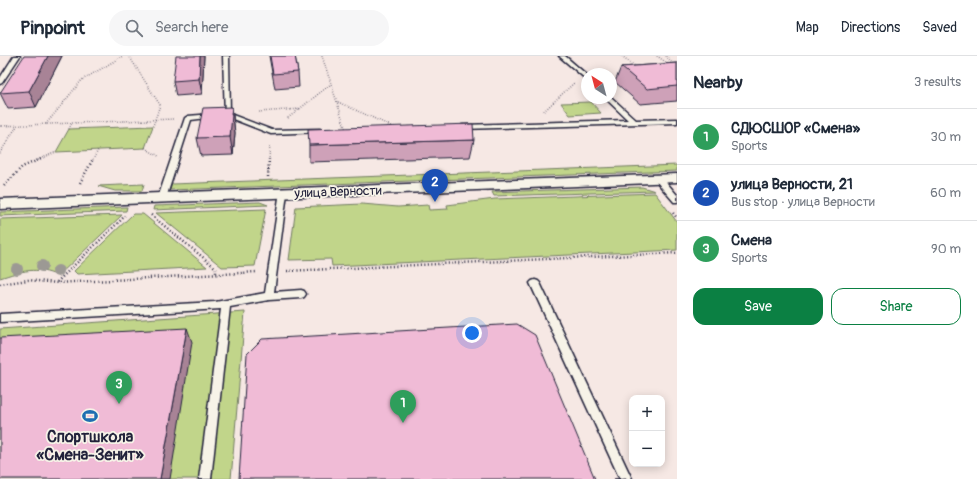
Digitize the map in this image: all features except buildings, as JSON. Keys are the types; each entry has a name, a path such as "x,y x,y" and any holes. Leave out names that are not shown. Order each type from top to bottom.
{"street":[{"name":"улица Верности","path":"0,204 677,178"}],"lane":[{"path":"0,82 16,56"},
{"path":"226,56 227,116"},
{"path":"562,56 581,73"},
{"path":"614,104 634,122"},
{"path":"162,198 188,118 227,116 271,132 346,130"},
{"path":"456,127 677,121"},
{"path":"659,179 677,200"},
{"path":"269,296 271,271 283,193"},
{"path":"535,282 626,479"},
{"path":"0,318 215,306 269,296 301,294"},
{"path":"205,479 226,304"}],"path":[{"path":"46,124 82,80 123,56"},
{"path":"129,56 160,105 153,126"},
{"path":"322,56 346,130"},
{"path":"622,56 638,68"},
{"path":"657,56 677,70"},
{"path":"666,56 677,70"},
{"path":"529,125 581,80"},
{"path":"268,177 271,132 331,84"},
{"path":"337,102 396,129"},
{"path":"256,113 300,108"},
{"path":"0,126 188,118"},
{"path":"69,129 72,123"},
{"path":"0,153 18,126"},
{"path":"80,183 98,150"},
{"path":"4,186 22,167 56,152"},
{"path":"148,212 216,268 216,274"},
{"path":"57,283 128,213"},
{"path":"0,284 19,280 40,280 57,283 271,271 677,252"}],"green space":[{"path":"581,102 581,104 593,104 601,113 570,115 561,103"},
{"path":"153,126 145,148 56,152 69,129"},
{"path":"677,165 677,171 170,190 172,184"},
{"path":"144,184 142,191 115,191 98,186"},
{"path":"642,187 655,191 494,196 492,192"},
{"path":"655,193 677,222 677,250 332,266 331,259 289,260 296,207 362,204 398,207 428,205 429,210 448,209 447,205 495,199"},
{"path":"260,202 268,205 153,210 154,206"},
{"path":"127,207 126,211 0,216 0,212"},
{"path":"266,209 255,266 222,267 156,213"},
{"path":"133,214 143,214 207,267 77,274 74,271"},
{"path":"122,215 58,276 36,270 15,273 0,278 0,219"},
{"name":"Спортшкола «Смена-Зенит»","path":"245,312 231,479 0,479 0,329"}],"place":[{"name":"улица Верности, 21","path":"435,202"},
{"name":"Смена","path":"119,404"},
{"name":"Спортшкола «Смена-Зенит»","path":"90,416"},
{"name":"СДЮСШОР «Смена»","path":"403,423"}]}
